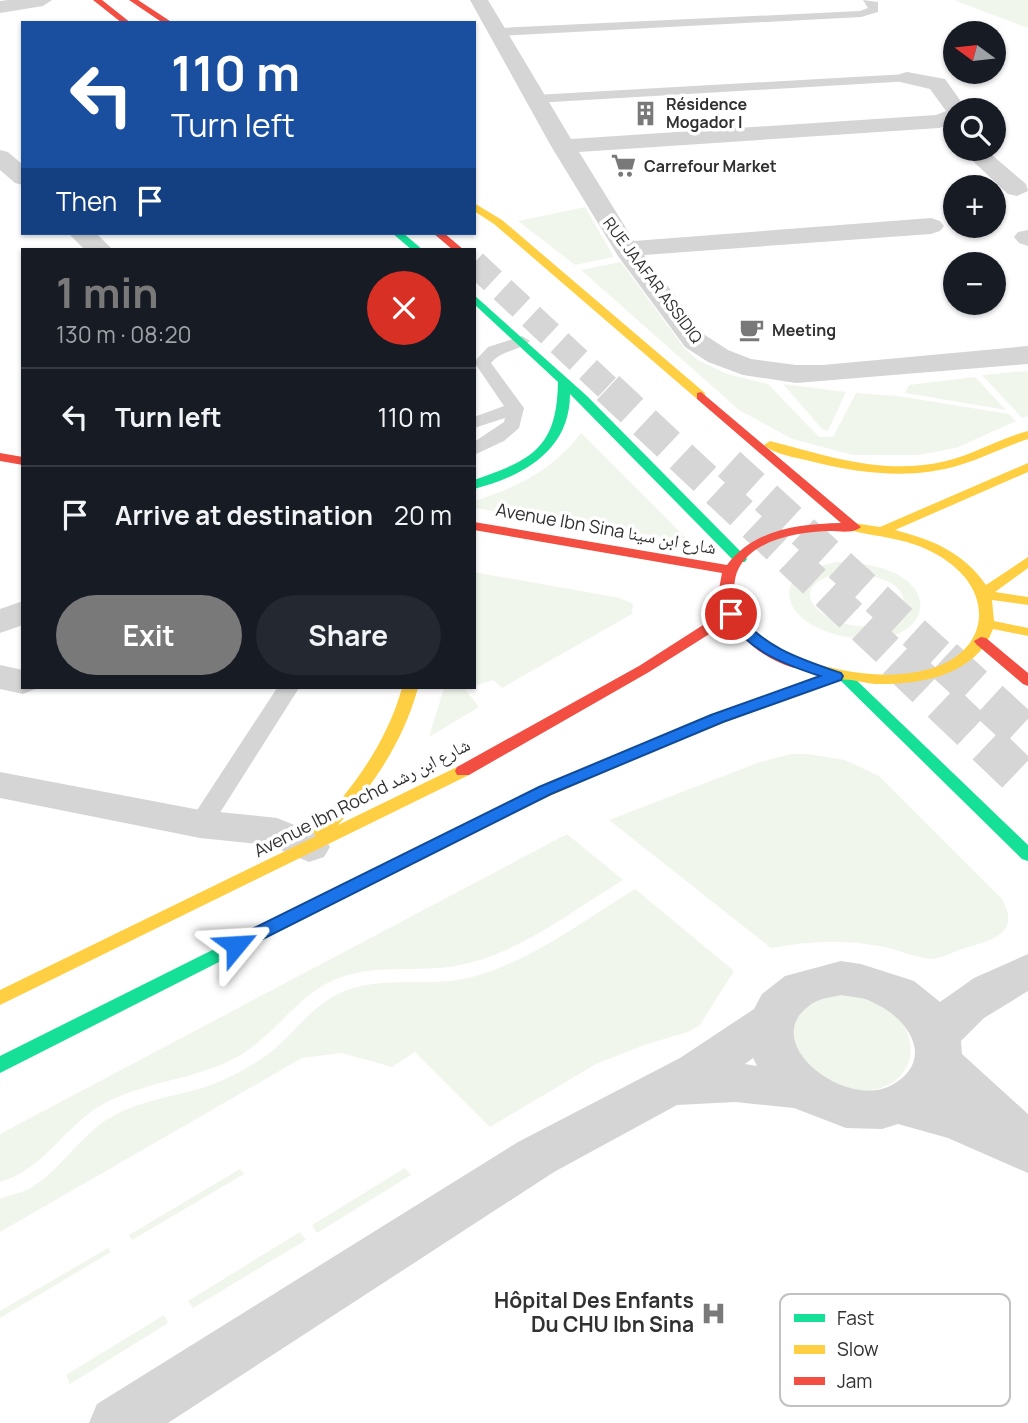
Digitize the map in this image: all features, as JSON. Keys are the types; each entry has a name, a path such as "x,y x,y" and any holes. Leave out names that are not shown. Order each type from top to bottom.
{"main road":[{"path":"97,0 124,21"},
{"path":"133,0 166,21"},
{"path":"476,207 498,222 854,527"},
{"path":"399,235 416,248"},
{"path":"440,235 457,248"},
{"path":"476,300 564,381 736,564"},
{"path":"476,484 531,460 556,436 563,423 565,410 564,381"},
{"path":"751,439 838,465 885,471 946,465 1028,435"},
{"path":"0,457 21,461"},
{"path":"882,531 1028,467"},
{"name":"Avenue Ibn Sina شارع ابن سينا","path":"476,526 736,564"},
{"path":"854,527 882,531 927,545 948,555 964,567 984,594 988,624 981,641 966,658 942,670 913,677 880,680 840,677 781,658 742,630 719,591 736,564 751,550 779,536 815,528 854,527"},
{"path":"984,594 1028,561"},
{"path":"984,594 1028,601"},
{"name":"Avenue Ibn Rochd شارع ابن رشد","path":"0,998 309,847 500,749 667,657 731,614"},
{"path":"988,624 1028,632"},
{"path":"981,641 1028,681"},
{"path":"840,677 1028,855"},
{"path":"0,1065 545,790 742,709 840,677"},
{"path":"309,847 385,757 399,730 410,689"}],"street":[{"path":"0,7 43,0"},
{"name":"RUE JAAFAR ASSIDIQ","path":"479,0 500,32 562,146 627,249 695,341 723,359 784,374 822,374 1028,355"},
{"path":"907,78 933,82 943,102"},
{"path":"562,146 943,121"},
{"path":"0,157 21,176"},
{"path":"984,161 1017,190"},
{"path":"627,249 931,226"},
{"path":"83,235 98,248"},
{"path":"0,677 21,682"},
{"path":"0,785 200,824 277,832 309,847"},
{"path":"899,994 952,992 1015,977"},
{"path":"1015,977 965,1005 938,1048 927,1087 899,1105 881,1109 840,1106 802,1089 789,1077 772,1050 772,1021 778,1007 788,996 804,986 821,981 860,980 899,994 915,1005 938,1048 1028,1146"},
{"path":"118,1423 537,1157 724,1056 772,1021"},
{"path":"669,1087 736,1083 802,1089"},
{"path":"899,1105 937,1112 973,1125 1028,1152"}],"lane":[{"path":"500,32 860,14 874,10 874,4 869,0"},
{"path":"535,99 907,78"},
{"path":"476,449 498,437 513,424 515,408 482,363 485,356 502,346 522,341"},
{"path":"476,422 515,408"},
{"path":"200,824 287,689"}],"shaded area":[{"path":"955,0 1028,0 1028,28 959,2"},
{"path":"585,207 614,257 575,265 518,221"},
{"path":"621,262 685,349 698,360 727,374 768,384 819,437 833,437 856,393 898,396 1009,414 1016,421 956,448 918,455 853,455 792,439 739,410 581,270"},
{"path":"1028,371 1028,416 1022,418 982,375"},
{"path":"975,377 1006,410 905,393 909,385"},
{"path":"783,384 846,392 828,431 822,429"},
{"path":"581,433 687,539 686,541 476,508 476,500 534,476 570,446"},
{"path":"836,562 877,567 904,578 918,594 920,610 911,625 892,636 864,639 828,632 806,621 791,603 791,585 810,569","holes":["845,572 883,579 899,589 903,597 899,615 885,623 866,626 848,624 818,610 811,599 812,589 822,579"]},
{"path":"476,572 620,598 633,604 632,614 502,688 493,680 476,685"},
{"path":"444,689 465,689 479,707 429,737"},
{"path":"791,754 845,760 879,776 1002,899 1007,911 1006,928 992,939 931,959 852,942 811,942 771,948 609,820 760,762"},
{"path":"567,834 623,880 545,930 482,959 428,969 365,971 334,980 307,997 249,1050 219,1066 133,1091 100,1106 75,1125 29,1168 0,1182 0,1134"},
{"path":"635,889 734,971 700,1025 688,1032 647,1044 596,1064 490,1127 415,1052 392,1067 342,1053 302,1058 0,1232 0,1199 22,1192 45,1178 102,1123 134,1107 223,1080 254,1064 282,1043 330,998 370,984 457,980 504,966 549,943"},
{"path":"841,995 883,1006 904,1026 911,1050 904,1071 896,1080 871,1090 843,1089 805,1071 788,1027 798,1013 810,1004"},
{"path":"405,1168 411,1175 317,1233 312,1225"},
{"path":"240,1169 244,1174 132,1240 129,1235"},
{"path":"300,1232 306,1240 193,1308 188,1301"},
{"path":"108,1248 111,1252 0,1318 0,1311"},
{"path":"164,1315 168,1323 70,1384 66,1375"}],"tunnel":[{"path":"476,265 610,390"},
{"path":"608,388 899,661"},
{"path":"729,464 945,661"},
{"path":"897,659 1028,784"},
{"path":"943,659 1028,737"}],"traffic: fast":[{"path":"399,235 416,248"},
{"path":"476,300 583,399 740,559"},
{"path":"476,484 513,470 543,451 560,424 564,404 564,381"},
{"path":"846,678 1028,855"},
{"path":"0,1065 521,802"}],"traffic: slow":[{"path":"476,207 498,222 701,396"},
{"path":"770,445 835,463 879,470 901,470 946,465 1028,435"},
{"path":"882,531 1028,467"},
{"path":"794,663 837,675 889,679 915,677 939,672 960,662 976,647 984,633 987,607 981,587 969,571 954,558 915,540 854,527"},
{"path":"983,594 1028,561"},
{"path":"984,595 1028,601"},
{"path":"988,624 1028,632"},
{"path":"521,802 699,726 835,676"},
{"path":"322,832 376,766 396,729 410,689"},
{"path":"0,998 463,771"}],"traffic: jam":[{"path":"97,0 124,21"},
{"path":"133,0 166,21"},
{"path":"440,235 457,248"},
{"path":"701,396 854,527"},
{"path":"0,457 21,461"},
{"path":"476,526 732,570"},
{"path":"794,663 773,653 740,625 730,608 726,589 729,572 742,555 764,540 786,532 854,527"},
{"path":"463,771 644,669 731,614"},
{"path":"981,641 1028,681"}],"place":[{"name":"Résidence Mogador I","path":"646,113"},
{"name":"Carrefour Market","path":"624,166"},
{"name":"Meeting","path":"752,330"},
{"name":"Hôpital Des Enfants Du CHU Ibn Sina","path":"714,1313"}],"route":[{"path":"236,945 545,790 754,704 835,676 781,658 742,630 731,614"}]}
